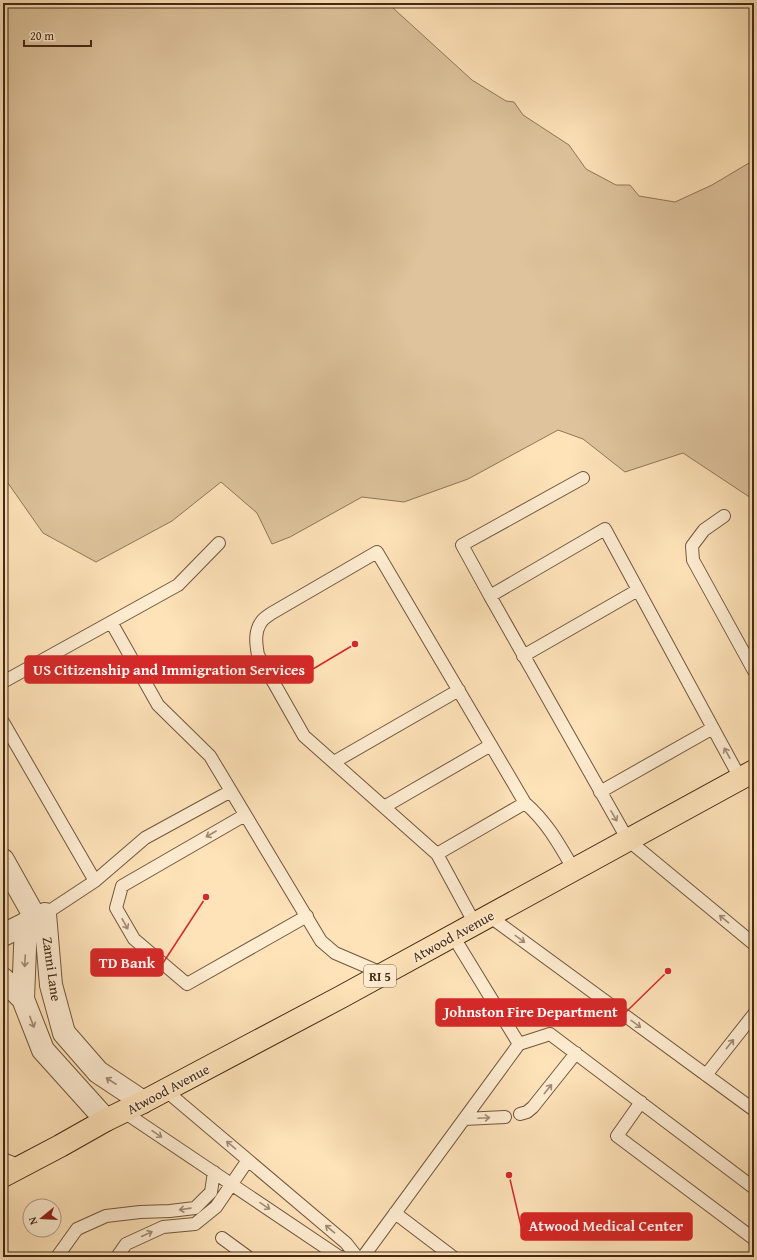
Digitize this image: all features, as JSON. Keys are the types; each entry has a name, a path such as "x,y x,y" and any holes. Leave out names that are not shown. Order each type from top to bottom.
{"main road":[{"name":"Atwood Avenue","path":"9,1167 60,1146 144,1102 384,974 747,775"}],"street":[{"path":"4,865 36,919"},
{"name":"Zanni Lane","path":"3,935 36,919"},
{"name":"Zanni Lane","path":"23,999 36,919"},
{"name":"Zanni Lane","path":"36,919 64,1033 98,1072 144,1102"},
{"name":"Zanni Lane","path":"3,979 23,999 43,1050 115,1116"}],"lane":[{"path":"583,478 462,545 523,656 628,840 754,944"},
{"path":"724,516 704,530 692,546 693,560 754,671"},
{"path":"490,596 605,529 713,728 747,775"},
{"path":"3,682 178,585 219,543"},
{"path":"574,870 546,824 536,812 525,803 377,552 272,612 262,621 257,632 256,644 258,656 304,736 437,854 482,920 706,1075 754,1110"},
{"path":"523,656 638,590"},
{"path":"111,622 158,705 210,756 321,941 335,953 384,974"},
{"path":"334,762 459,690"},
{"path":"3,722 95,881"},
{"path":"600,792 713,728"},
{"path":"384,807 491,745"},
{"path":"36,919 95,881 145,838 231,791"},
{"path":"437,854 525,803"},
{"path":"245,815 122,886 116,908 134,939 187,984 307,916"},
{"path":"453,936 518,1044"},
{"path":"706,1075 754,1014"},
{"path":"363,1257 518,1044 550,1034 754,1188"},
{"path":"520,1114 527,1112 533,1107 576,1054"},
{"path":"165,1090 346,1242 357,1257"},
{"path":"641,1102 617,1136 754,1239"},
{"path":"115,1116 214,1172 338,1256 342,1257"},
{"path":"464,1119 505,1117"},
{"path":"117,1257 126,1244 163,1227 195,1224 216,1207 248,1160"},
{"path":"57,1257 77,1229 106,1216 140,1212 170,1212 195,1208 211,1192 214,1172"},
{"path":"395,1213 453,1257"},
{"path":"222,1238 248,1257"}],"shaded area":[{"path":"3,3 392,3 393,8 472,80 506,101 514,102 523,115 569,145 586,169 616,185 630,185 639,196 675,202 712,185 754,160 754,500 683,453 625,472 583,439 558,430 468,479 404,502 362,497 290,537 272,544 257,513 221,482 172,521 96,562 43,533 3,476"}],"place":[{"name":"US Citizenship and Immigration Services","path":"355,644"},
{"name":"TD Bank","path":"206,897"},
{"name":"Johnston Fire Department","path":"668,971"},
{"name":"Atwood Medical Center","path":"509,1175"}]}
